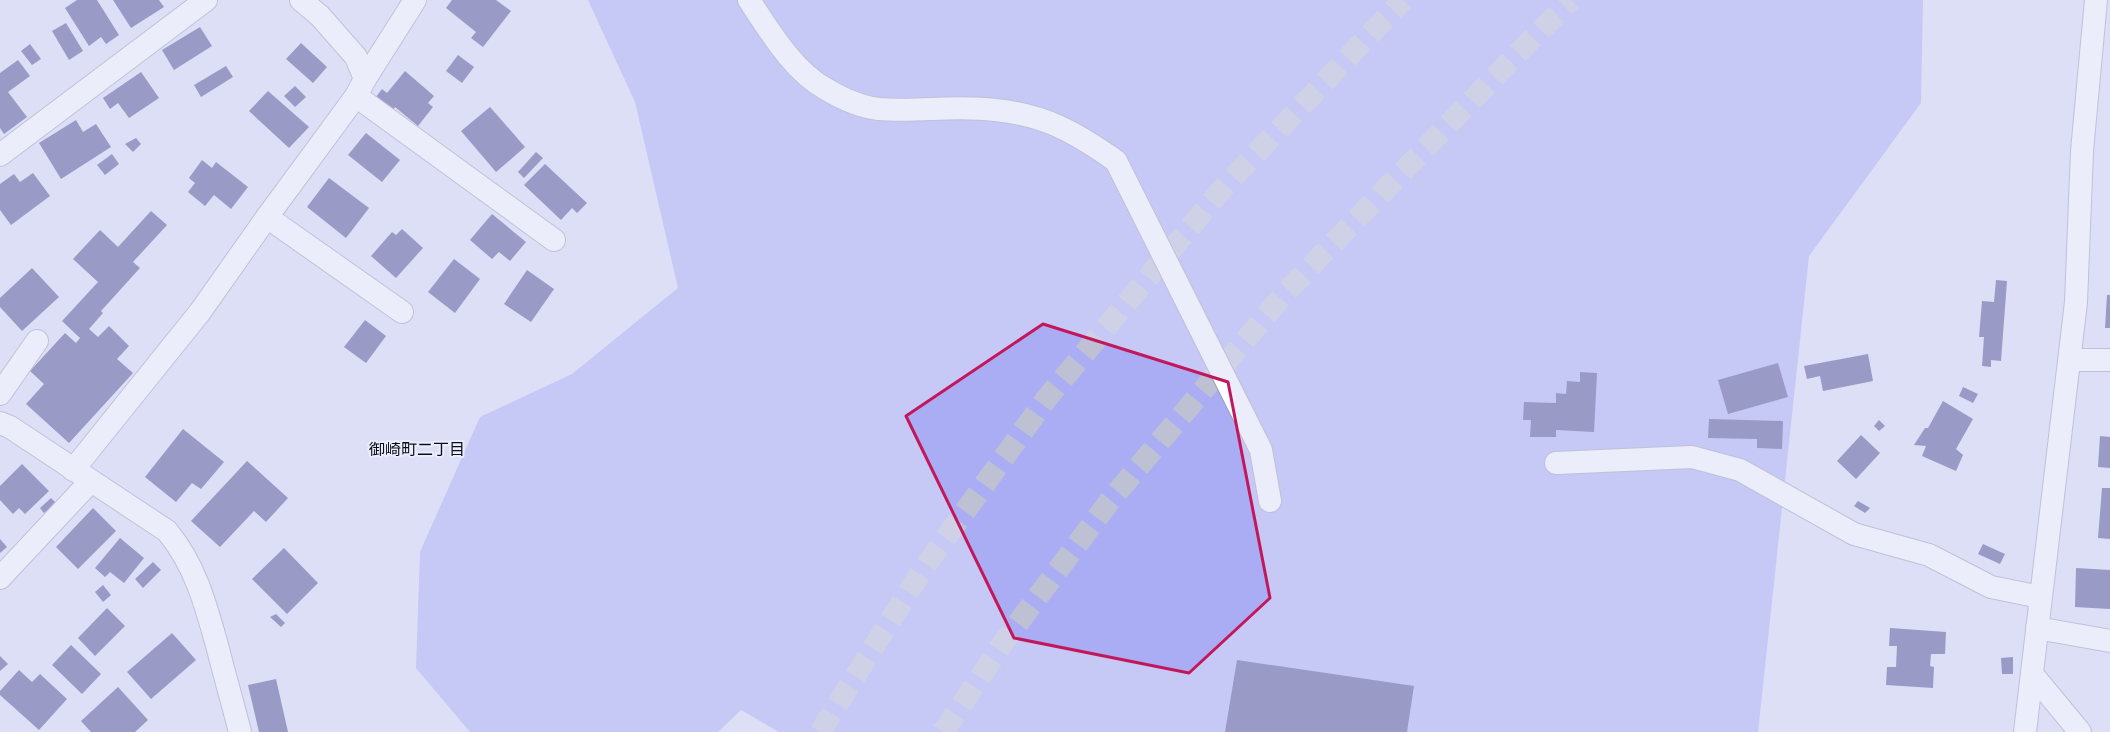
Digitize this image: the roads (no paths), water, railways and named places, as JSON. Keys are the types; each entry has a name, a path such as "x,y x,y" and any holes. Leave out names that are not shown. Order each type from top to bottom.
{"street":[{"path":"0,155 206,0"},
{"path":"302,0 320,16 356,57 361,88 554,240"},
{"path":"0,578 82,476 361,88 415,0"},
{"path":"749,0 775,40 807,75 825,89 850,101 878,109 994,110 1052,122 1084,138 1116,161 1261,450 1270,501"},
{"path":"2025,732 2076,302 2082,151 2096,0"},
{"path":"267,217 402,312"},
{"path":"0,394 37,341"},
{"path":"2070,360 2110,360"},
{"path":"0,423 10,427 167,532 182,549 197,581 207,608 240,732"},
{"path":"1556,463 1692,457 1740,470 1854,534 1928,555 1991,586 2040,597"},
{"path":"2037,628 2110,641"},
{"path":"2032,674 2080,732"}],"tunnel":[{"path":"820,732 921,572 1047,398 1223,188 1403,0"},
{"path":"943,732 1003,643 1109,502 1284,294 1571,0"}],"district":[{"name":"御崎町二丁目","path":"417,449"}]}
